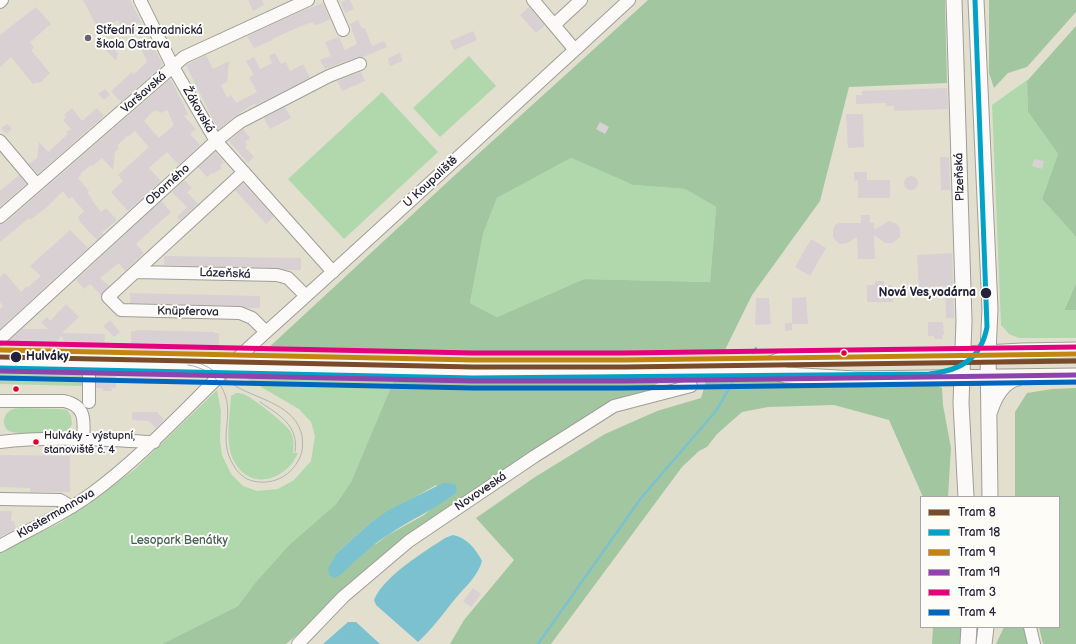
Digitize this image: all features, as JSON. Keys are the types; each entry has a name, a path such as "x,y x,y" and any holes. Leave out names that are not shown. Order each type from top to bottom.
{"main road":[{"name":"Plzeňská","path":"954,0 964,321 961,403 966,496"},
{"name":"Plzeňská","path":"976,0 990,310 988,353 990,496"},
{"path":"0,359 474,369 755,367 767,365 784,359 929,356 1076,350"},
{"path":"755,367 786,375 860,379 1076,376"},
{"path":"989,415 994,400 1003,386 1019,377"},
{"path":"968,644 969,628"},
{"path":"984,644 986,628"}],"street":[{"name":"Žákovská","path":"140,0 173,67 216,141 333,272"},
{"name":"Varšavská","path":"0,217 184,57 308,0"},
{"path":"330,0 343,30"},
{"path":"533,0 575,50"},
{"path":"554,25 582,0"},
{"name":"U Koupaliště","path":"232,364 629,0"},
{"name":"Oborného","path":"0,339 216,141 240,122 330,76 360,64"},
{"path":"0,141 37,185"},
{"path":"136,272 244,172"},
{"name":"Lázeňská","path":"136,272 277,275 288,278 306,296"},
{"name":"Knüpferova","path":"136,272 108,297 121,310 240,313 252,318 266,332"},
{"path":"89,361 89,402"},
{"name":"Klostermannova","path":"0,546 72,507 90,495 154,442 232,364"},
{"name":"Novoveská","path":"298,644 343,597 409,541 535,456 614,406 691,386"},
{"path":"0,401 64,401 71,403 77,406 84,419 83,440"},
{"path":"0,442 23,440 83,440 154,442"},
{"path":"959,496 965,471"},
{"path":"0,499 60,500 72,507"},
{"path":"1030,628 1034,644"}],"green space":[{"path":"648,0 945,0 947,83 849,87 820,201 752,295 723,354 265,351 455,175","holes":["571,158 633,185 685,189 716,207 710,282 584,279 497,317 470,303 483,234 497,198"]},
{"path":"989,0 1076,0 1076,12 1027,67 1008,73 994,88 989,73"},
{"path":"1076,26 1076,237 1042,199 1058,154 1028,112 1027,81"},
{"path":"469,56 496,86 440,137 413,108"},
{"path":"1027,80 1028,112 1058,154 1042,199 1076,237 1076,283 1064,309 1076,310 1076,338 1019,338 1009,334 1001,325 992,105"},
{"path":"382,92 438,152 344,239 288,179"},
{"path":"571,158 633,185 685,189 716,207 710,282 584,279 497,317 470,303 483,234 497,198"},
{"path":"1076,283 1076,310 1064,310"},
{"path":"0,370 84,372 84,386 0,384"},
{"name":"Lesopark Benátky","path":"242,376 393,382 351,482 336,504 289,545 255,583 238,606 162,644 0,644 0,552 60,523 134,470 217,390 221,411 220,440 222,455 231,474 243,486 257,491 278,489 294,480 311,461 315,436 311,422 299,409"},
{"path":"664,380 533,455 411,540 286,644 162,644 238,606 255,583 289,545 336,504 351,482 393,382","holes":["436,485 449,498 434,506 424,515 388,535 376,544 337,553 370,523"]},
{"path":"766,380 936,385 942,388 943,405 951,448 948,496 923,496 889,420 834,405 768,407 742,412 717,434 707,447 699,451 682,467 551,644 450,644 464,620 514,560 476,518 535,477 605,434 657,411 701,398 706,381"},
{"path":"1076,388 1076,644 1043,644 1039,628 1060,628 1060,496 1015,496 1015,412 1027,393 1052,389"},
{"path":"236,393 243,394 261,405 290,431 294,447 293,453 298,453 286,470 278,475 269,479 250,477 242,472 235,463 230,448 228,431 231,396"},
{"path":"13,409 67,410 71,416 72,424 68,431 63,432 28,433 9,431 4,422 5,416"},
{"path":"933,628 962,628 960,644 932,644"},
{"path":"1004,628 1025,628 1028,644 996,644"}],"water":[{"path":"443,483 455,484 457,488 456,493 381,539 339,576 334,578 330,576 328,568 337,553 370,523 389,510"},
{"path":"453,535 462,538 470,544 482,561 478,572 471,581 433,627 418,642 376,605 374,600 386,582 405,565 445,538"},
{"path":"348,622 356,622 380,644 323,644"}],"building":[{"path":"83,0 130,0 141,22 123,30 118,20 99,31"},
{"path":"248,0 262,0 264,5 253,11"},
{"path":"350,0 354,9 345,13 341,2"},
{"path":"323,3 330,19 320,24 314,25 313,22 304,25 254,48 247,36 297,13"},
{"path":"36,7 51,24 30,42 34,48 31,50 50,73 41,82 33,84 11,57 0,67 0,35"},
{"path":"529,7 545,25 536,33 520,15"},
{"path":"358,20 362,29 365,28 372,46 384,41 387,47 363,57 357,57 325,69 320,60 331,56 325,42 339,37 345,50 357,44 350,24"},
{"path":"473,31 477,40 454,50 450,41"},
{"path":"149,38 163,65 121,102 111,91 132,72 134,74 147,62 139,43"},
{"path":"113,46 118,54 116,61 106,50"},
{"path":"275,53 281,64 286,62 290,71 303,64 310,78 256,105 254,104 235,116 218,130 186,65 206,55 213,69 229,61 227,82 221,85 227,98 231,95 236,103 257,92 249,77 254,75 246,61 254,57 260,69 272,63 269,56"},
{"path":"400,53 403,61 390,66 388,58"},
{"path":"361,72 365,81 342,91 337,81"},
{"path":"169,80 171,80 188,114 184,116 196,129 190,134 200,145 179,165 167,152 149,168 161,181 128,211 111,192 123,181 118,175 149,147 135,131 128,137 127,136 117,146 119,148 115,152 113,170 102,158 80,174 81,175 78,178 89,191 87,193 101,212 106,208 117,220 102,232 104,234 97,240 80,222 78,217 84,211 72,197 69,199 63,191 47,207 30,220 29,218 0,242 0,224 5,223","holes":["154,110 155,112 157,110 160,113 167,110 174,125 159,138 144,121"]},
{"path":"947,88 948,109 894,111 894,106 886,106 886,103 856,104 856,95 862,95 862,91"},
{"path":"105,89 110,95 104,100 98,94"},
{"path":"285,107 291,118 270,129 264,118"},
{"path":"72,108 82,121 97,108 104,116 38,174 29,164 37,158 39,142 48,152 68,134 66,132 71,129 63,120 66,117 64,115"},
{"path":"846,114 863,114 864,147 848,148"},
{"path":"600,122 609,127 605,134 596,129"},
{"path":"7,124 12,129 6,134 1,128"},
{"path":"243,129 250,138 245,142 247,145 245,147 254,157 248,163 229,141"},
{"path":"215,152 224,162 220,166 222,168 207,177 198,167"},
{"path":"940,157 949,157 950,190 941,190"},
{"path":"1034,159 1044,161 1042,169 1032,166"},
{"path":"854,172 867,172 867,180 890,180 890,198 858,198 858,180 854,181"},
{"path":"19,175 26,184 0,207 0,191"},
{"path":"911,176 916,178 918,183 916,188 911,190 906,188 904,183 906,178"},
{"path":"184,180 192,188 187,192 198,204 180,220 177,217 187,207 172,192"},
{"path":"243,183 274,217 266,224 235,190"},
{"path":"161,201 171,212 136,244 144,253 125,271 119,263 100,278 109,286 101,295 90,284 84,289 76,280"},
{"path":"861,215 870,215 870,223 874,223 874,230 889,221 897,224 900,229 900,237 893,243 885,243 874,235 875,259 858,259 857,237 847,243 839,244 833,237 833,229 835,225 839,223 861,223"},
{"path":"70,230 88,248 0,329 0,309 3,306 0,302 0,277 5,273 21,292 41,276 30,266"},
{"path":"811,239 826,248 810,276 795,267"},
{"path":"952,253 954,318 946,318 945,286 919,287 917,255"},
{"path":"164,256 301,258 301,270 164,265"},
{"path":"875,281 884,281 884,285 892,285 893,302 867,302 867,285 875,285"},
{"path":"130,293 260,296 260,308 246,308 240,306 130,303"},
{"path":"806,297 808,324 792,324 792,298"},
{"path":"756,298 769,298 771,324 755,325"},
{"path":"66,304 79,317 62,333 105,334 104,347 66,346 62,336 52,346 5,344 22,329 48,329 41,322 47,317 50,321"},
{"path":"110,320 120,332 114,337 103,326"},
{"path":"928,322 943,322 944,335 942,335 942,339 934,339 934,336 928,336"},
{"path":"785,323 792,323 792,330 785,331"},
{"path":"136,330 214,332 219,333 219,346 131,344 131,332"},
{"path":"96,374 116,374 116,388 111,388 112,391 103,391 103,388 96,388"},
{"path":"132,412 157,412 164,420 156,428 149,421 132,420"},
{"path":"0,455 70,456 70,492 30,492 30,488 0,487"},
{"path":"0,511 12,511 11,521 14,521 16,529 0,537"},
{"path":"473,588 481,594 471,607 463,601"}],"waterway":[{"path":"753,353 756,348"},
{"path":"538,644 641,498 716,411 738,373"}],"tram line":[{"name":"18","path":"0,368 473,378 929,374 950,370 959,366 974,355 980,347 987,327 975,0"},
{"name":"3","path":"0,343 473,353 624,353 1076,347"},
{"name":"9","path":"0,350 473,360 624,360 1076,354"},
{"name":"8","path":"0,357 473,367 624,367 1076,361"},
{"path":"188,365 194,366 209,373 217,380 223,390 228,409 226,437 227,446 229,456 238,472 250,480 265,482 273,481 291,471 301,455 302,447 302,436 293,418 276,405 237,387 209,368 197,362 190,361"},
{"name":"19","path":"0,371 473,381 624,381 1076,375"},
{"name":"4","path":"0,378 473,388 624,388 1076,382"},
{"path":"260,402 280,416 291,428 294,435 295,452"}],"place":[{"name":"Střední zahradnická škola Ostrava","path":"88,38"},
{"name":"Nová Ves,vodárna","path":"986,293"},
{"name":"Hulváky","path":"16,357"},
{"name":"Hulváky - výstupní, stanoviště č. 4","path":"36,442"}]}
